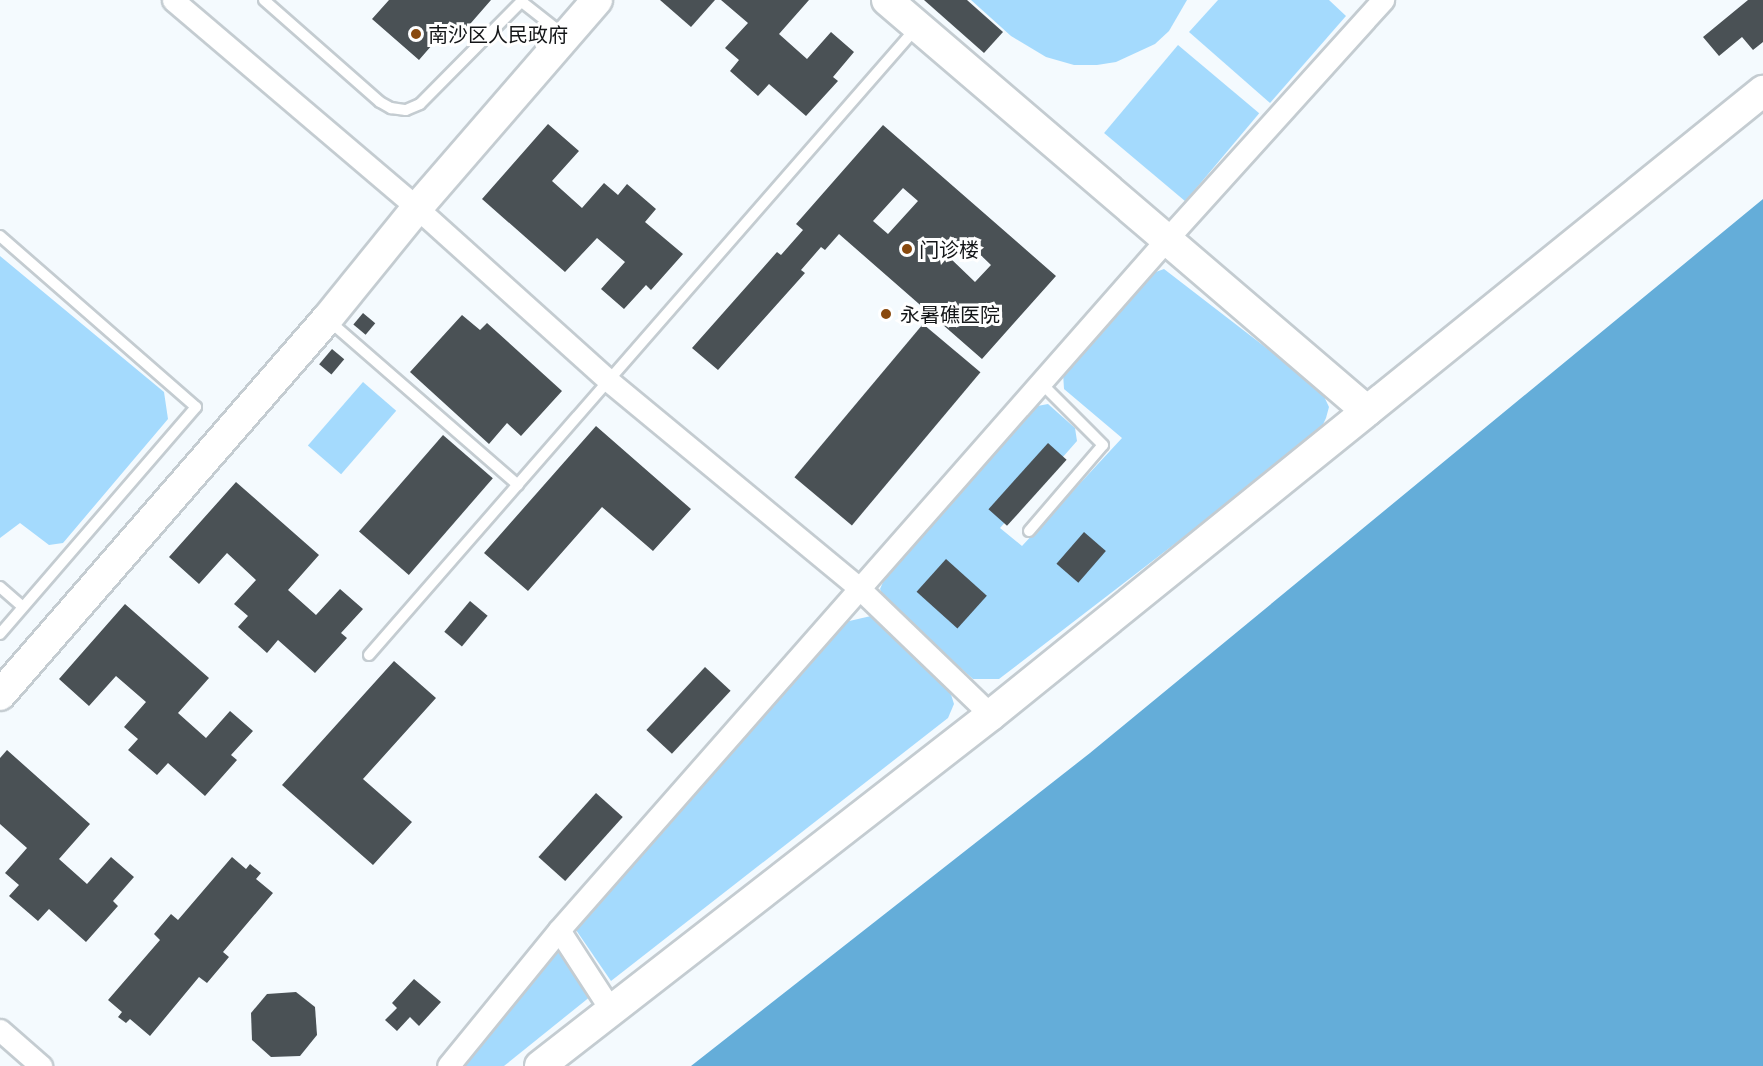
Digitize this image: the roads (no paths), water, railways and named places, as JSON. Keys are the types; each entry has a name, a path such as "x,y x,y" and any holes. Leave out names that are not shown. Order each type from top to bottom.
{"street":[{"path":"0,694 327,319 417,208 597,0"},
{"path":"887,0 1367,411"},
{"path":"177,1 417,208 609,381 861,589 991,715"},
{"path":"448,1066 560,930 1166,240 1379,2"},
{"path":"540,1066 991,715 1763,91"},
{"path":"560,930 611,1010"},
{"path":"0,1030 41,1066"}],"lane":[{"path":"264,0 380,102 391,108 406,110 420,104 522,1 565,36"},
{"path":"369,655 917,27"},
{"path":"0,236 196,407 0,634"},
{"path":"327,319 518,485"},
{"path":"1029,531 1103,445 1041,383"},
{"path":"0,587 23,607"}],"place":[{"name":"南沙区人民政府","path":"416,34"},
{"name":"门诊楼","path":"907,249"},
{"name":"永暑礁医院","path":"886,314"}]}
